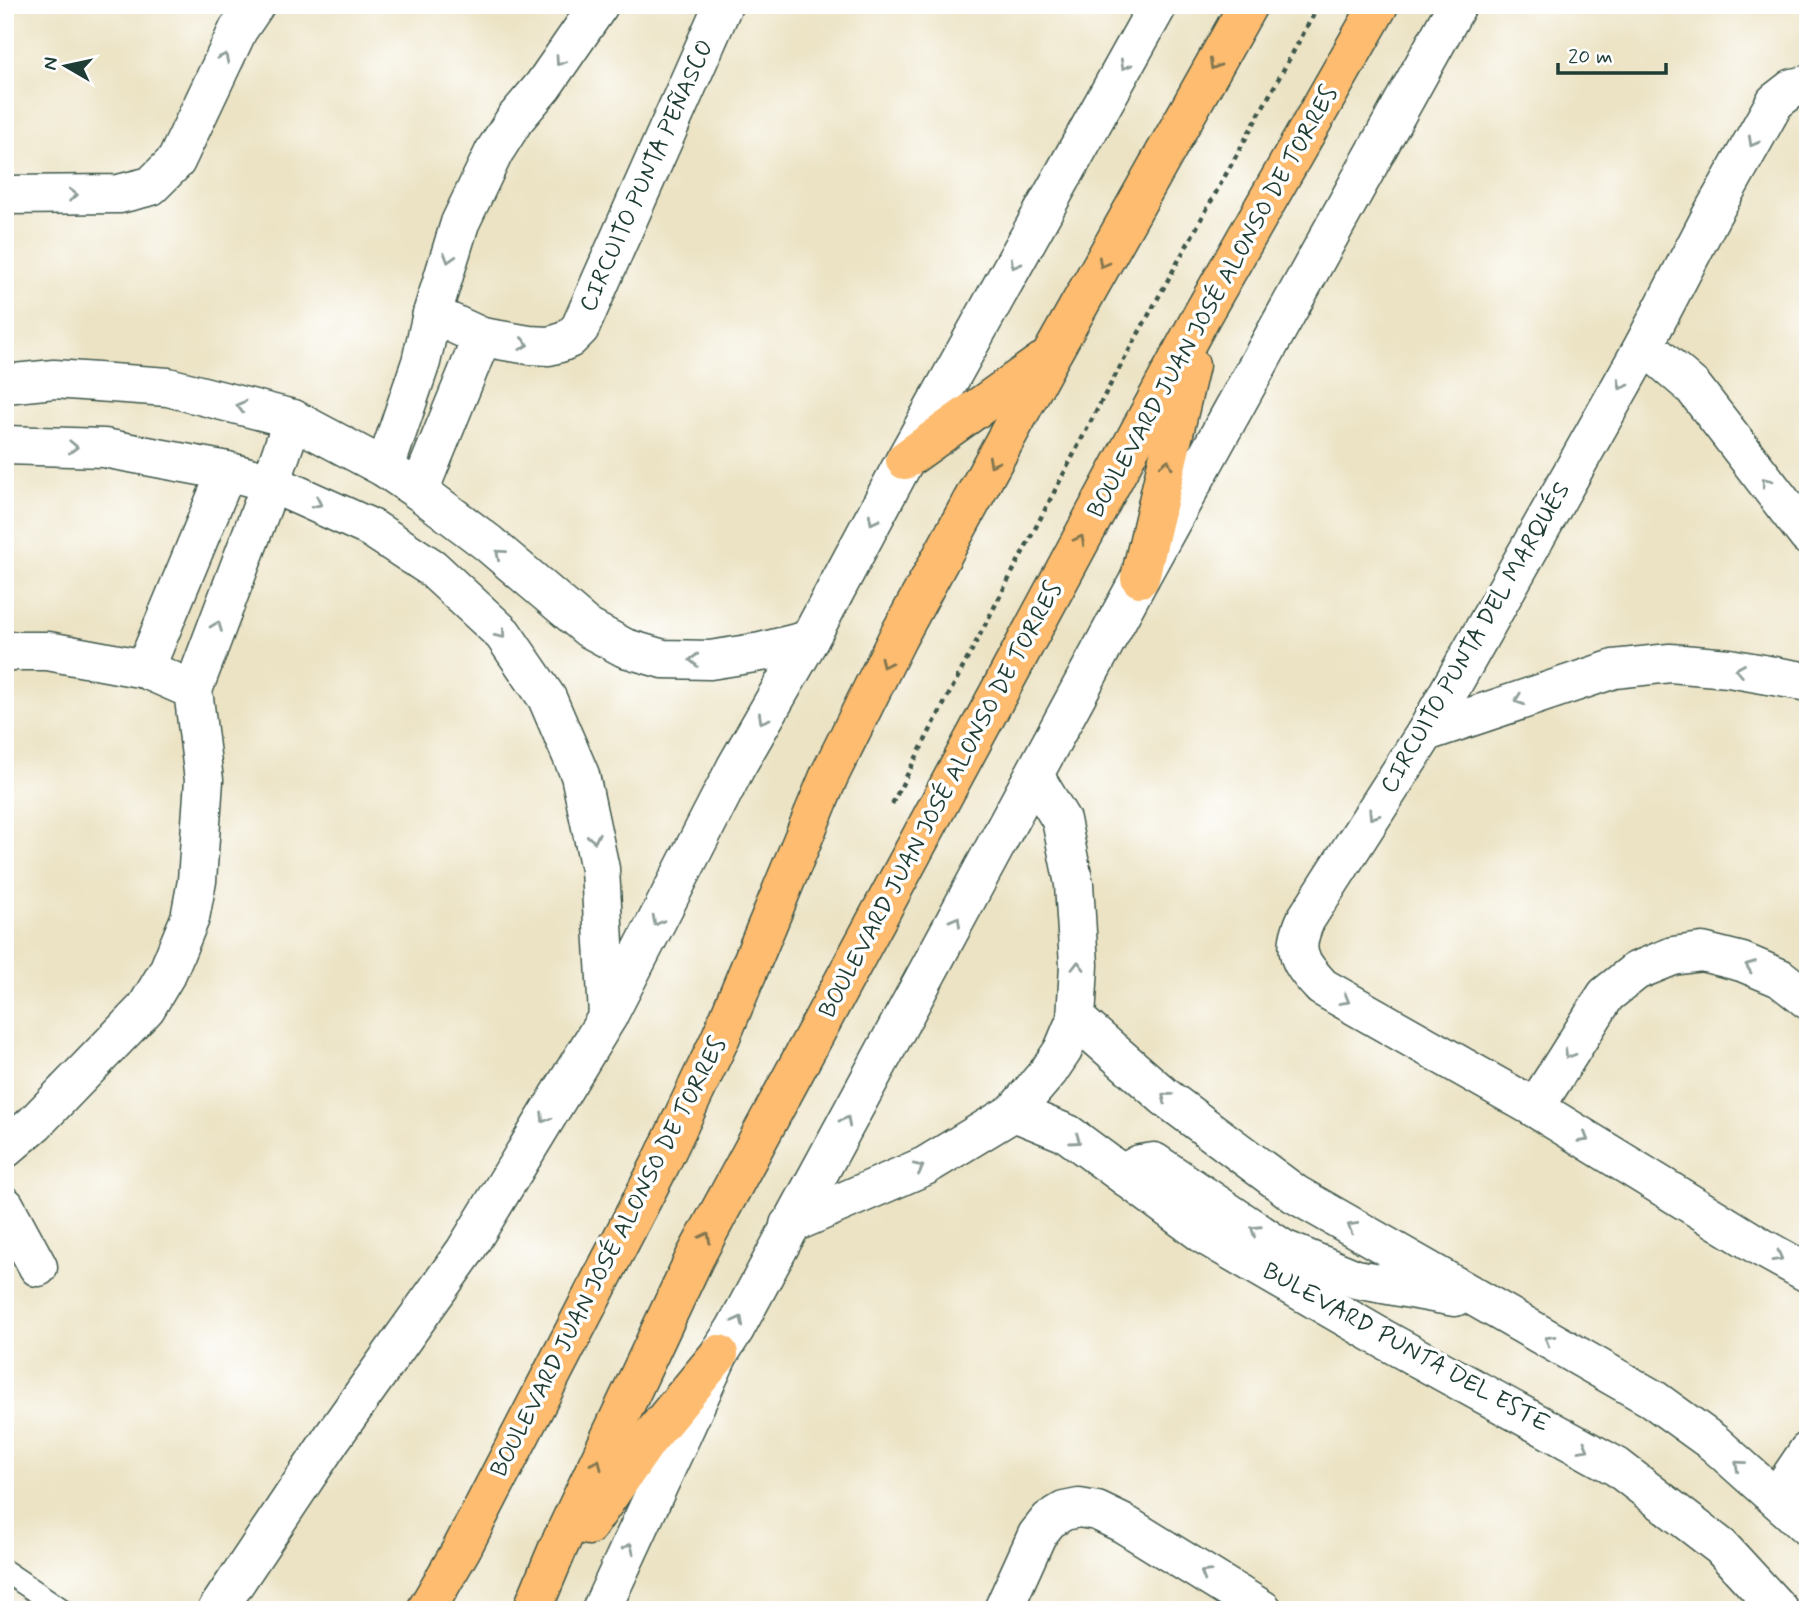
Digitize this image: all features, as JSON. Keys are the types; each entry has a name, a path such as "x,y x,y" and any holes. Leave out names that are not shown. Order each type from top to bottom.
{"main road":[{"name":"BOULEVARD JUAN JOSÉ ALONSO DE TORRES","path":"426,1610 461,1550 661,1163 720,1040 829,776 897,639 1050,357 1248,5"},
{"path":"1356,47 1358,5"},
{"name":"BOULEVARD JUAN JOSÉ ALONSO DE TORRES","path":"536,1602 558,1548 695,1257 1202,315 1379,5"},
{"path":"1140,578 1202,315"},
{"path":"905,460 1050,357"},
{"path":"536,1602 647,1441 719,1354"}],"street":[{"path":"5,195 119,194 151,186 176,161 238,30 255,5"},
{"path":"385,468 421,362 432,314 460,223 494,152 599,5"},
{"name":"CIRCUITO PUNTA PEÑASCO","path":"432,314 482,337 549,346 569,338 580,328 723,5"},
{"path":"217,1610 332,1438 465,1251 608,1016 736,767 809,640 905,460 1158,5"},
{"path":"601,1610 719,1354 1035,777 1140,578 1457,5"},
{"name":"CIRCUITO PUNTA DEL MARQUÉS","path":"1808,85 1793,88 1775,102 1711,216 1644,345 1426,732 1306,919 1297,944 1301,963 1322,987 1535,1108 1759,1246 1808,1273"},
{"path":"418,491 482,337"},
{"path":"1644,345 1693,387 1808,536"},
{"path":"5,384 54,379 168,387 293,419 385,468 488,544 588,628 625,648 663,659 710,660 761,652 809,640"},
{"path":"5,1149 35,1123 146,1008 173,960 190,918 197,881 204,779 193,690 293,419"},
{"path":"5,445 104,448 227,471 271,483 371,528 432,568 503,634 547,698 580,775 600,869 608,1016"},
{"path":"145,669 227,471"},
{"path":"5,651 48,651 145,669 193,690"},
{"path":"1426,732 1614,669 1670,663 1729,668 1808,682"},
{"path":"789,1225 925,1166 1014,1112 1063,1050 1076,1019 1079,965 1074,884 1061,820 1035,777"},
{"path":"1535,1108 1606,995 1636,971 1673,956 1702,953 1742,962 1780,978 1808,1000"},
{"path":"1076,1019 1165,1097 1295,1194 1653,1399 1714,1443 1808,1527"},
{"name":"BULEVARD PUNTA DEL ESTE","path":"1014,1112 1068,1134 1206,1236 1387,1340 1617,1466 1721,1547 1779,1610"},
{"path":"1123,1174 1140,1164 1154,1162 1283,1249 1356,1279 1481,1302"},
{"path":"5,1206 38,1266"},
{"path":"1777,1497 1808,1451"},
{"path":"1003,1610 1037,1535 1049,1520 1064,1511 1080,1508 1097,1511 1124,1524 1263,1610"}],"lane":[{"path":"5,1571 63,1610"}]}
